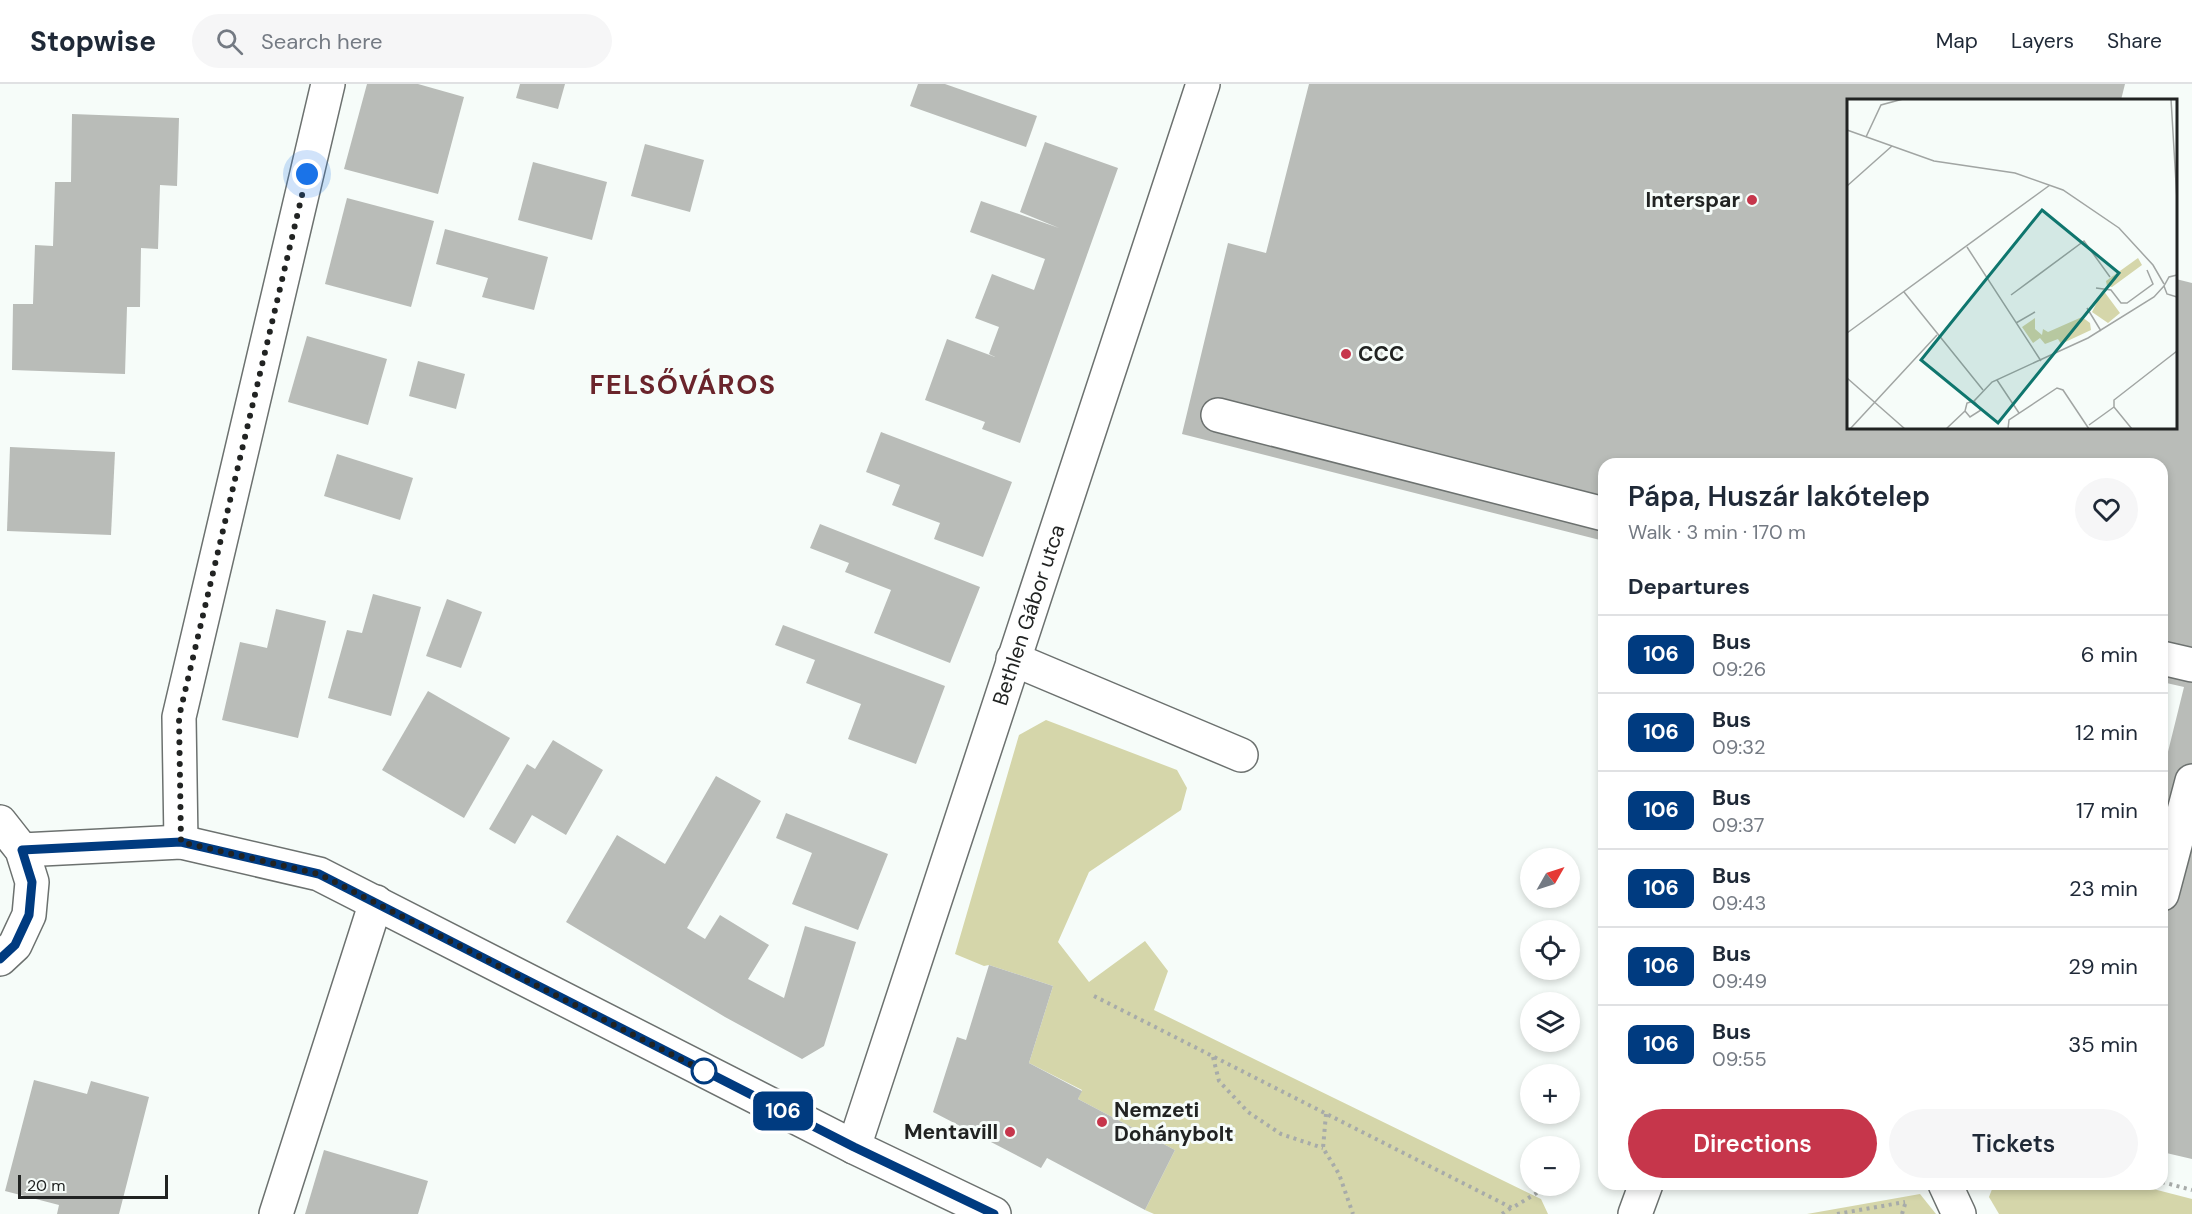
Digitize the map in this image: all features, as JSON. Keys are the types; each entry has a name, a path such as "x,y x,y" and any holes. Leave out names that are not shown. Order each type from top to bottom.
{"street":[{"path":"181,842 179,717 328,84"},
{"name":"Bethlen Gábor utca","path":"854,1147 1203,84"},
{"path":"1218,414 1598,512"},
{"path":"1014,659 1241,755"},
{"path":"2168,659 2192,665"},
{"path":"2168,871 2192,781"},
{"path":"0,822 22,850 32,882 29,915 15,945 0,959"},
{"path":"22,850 181,842 319,874 854,1147 994,1214"},
{"path":"276,1214 376,902"},
{"path":"1635,1214 1644,1190"},
{"path":"1948,1190 1959,1214"}],"path":[{"path":"1094,996 1512,1208"},
{"path":"1213,1057 1219,1081 1248,1112 1281,1134 1323,1148"},
{"path":"1326,1113 1323,1148 1340,1174 1353,1214"},
{"path":"2168,1184 2192,1190"},
{"path":"1502,1214 1532,1196"},
{"path":"1837,1214 1906,1201"}],"green space":[{"path":"1046,720 1177,770 1187,788 1181,810 1089,872 1058,942 1089,982 1145,941 1168,971 1154,1010 1520,1189 1520,1196 1535,1196 1541,1199 1548,1214 1154,1214 1145,1210 1175,1150 1078,1099 1082,1090 1029,1063 1053,986 989,965 984,966 955,954 1019,735"},
{"path":"1992,1190 2157,1190 2192,1199 2192,1214 1999,1214 1989,1197"},
{"path":"1920,1194 1936,1214 1807,1214"}],"building":[{"path":"367,84 418,84 464,97 438,194 344,169"},
{"path":"520,84 565,84 558,109 516,98"},
{"path":"918,84 945,84 1037,116 1026,147 910,106"},
{"path":"1309,84 2125,84 2121,99 1847,99 1847,429 2177,429 2177,279 2192,283 2192,1159 2168,1153 2168,752 2184,687 2168,683 2168,458 1598,458 1598,539 1182,434 1228,243 1266,253"},
{"path":"72,114 179,118 177,186 160,185 158,249 141,248 140,307 127,307 125,374 12,370 13,304 33,304 35,245 53,246 55,182 71,182"},
{"path":"1045,142 1118,168 1020,443 982,429 985,422 925,400 947,339 995,357 989,354 999,327 975,318 992,274 1034,290 1045,259 970,232 981,201 1059,228 1020,212"},
{"path":"645,144 704,160 690,212 631,196"},
{"path":"533,162 607,182 592,240 518,220"},
{"path":"347,198 434,221 411,307 325,284"},
{"path":"445,229 548,257 534,310 482,297 488,278 436,264"},
{"path":"307,336 387,359 368,425 288,402"},
{"path":"418,361 465,374 456,409 409,396"},
{"path":"881,432 1012,482 983,557 934,539 940,523 892,505 900,485 866,472"},
{"path":"10,447 115,452 111,535 7,531"},
{"path":"337,454 413,478 400,520 324,496"},
{"path":"820,524 980,587 950,663 874,633 891,590 845,572 849,563 810,548"},
{"path":"373,594 421,607 391,716 328,698 347,630 362,633"},
{"path":"447,599 482,612 461,668 426,656"},
{"path":"276,609 326,621 298,738 222,720 240,642 267,648"},
{"path":"783,625 945,686 916,764 848,739 861,704 806,683 815,660 775,645"},
{"path":"428,691 510,738 464,818 382,770"},
{"path":"553,740 603,770 566,835 532,815 515,844 489,829 527,764 535,769"},
{"path":"716,776 761,801 687,928 705,939 720,915 769,945 748,979 784,998 805,926 856,942 824,1046 802,1059 725,1017 566,922 617,835 665,864"},
{"path":"786,813 888,854 858,930 792,904 812,853 776,838"},
{"path":"989,965 1053,986 1029,1063 1082,1091 1078,1099 1175,1150 1145,1210 1047,1158 1041,1168 933,1112 957,1037 966,1040"},
{"path":"34,1080 87,1094 91,1081 149,1097 119,1214 57,1214 59,1205 5,1191"},
{"path":"324,1150 428,1181 418,1214 305,1214"}],"bus line":[{"name":"106","path":"0,959 15,945 29,915 32,882 22,850 181,842 319,874 854,1147 994,1214"}],"place":[{"name":"Interspar","path":"1752,200"},
{"name":"CCC","path":"1346,354"},
{"name":"Nemzeti Dohánybolt","path":"1102,1122"},
{"name":"Mentavill","path":"1010,1132"}],"district":[{"name":"FELSŐVÁROS","path":"683,384"}],"route":[{"path":"307,174 179,717 181,842 319,874 712,1075 704,1071"}]}
